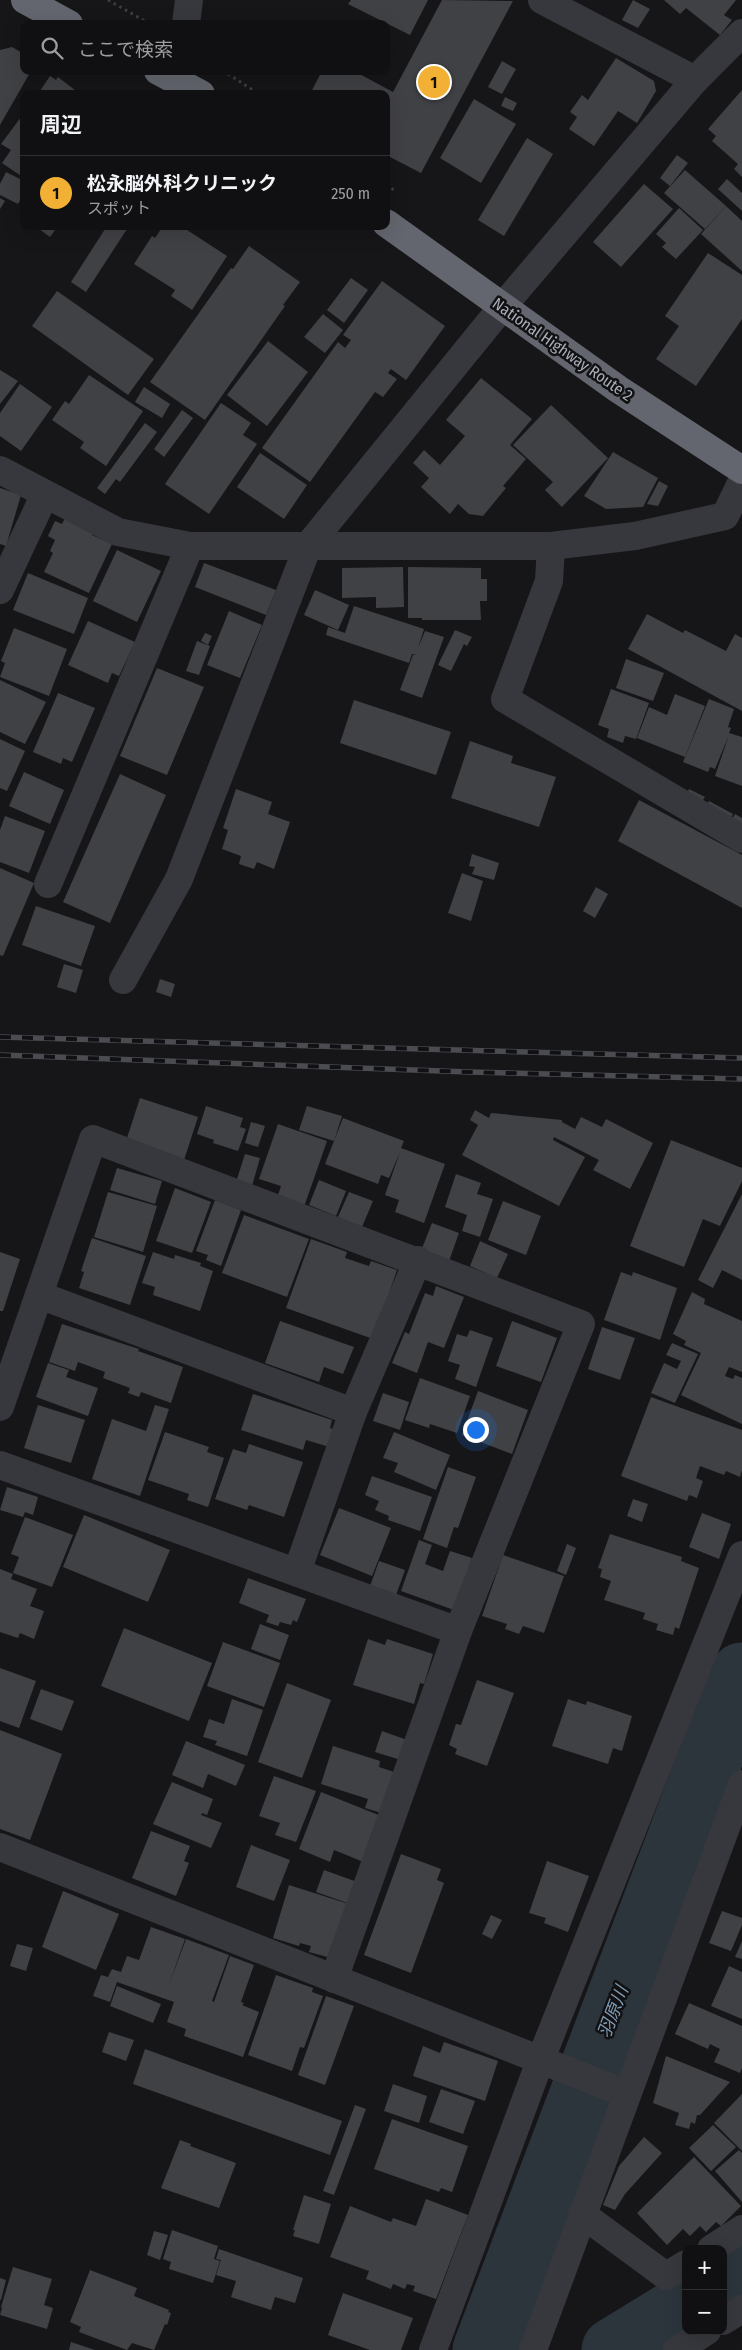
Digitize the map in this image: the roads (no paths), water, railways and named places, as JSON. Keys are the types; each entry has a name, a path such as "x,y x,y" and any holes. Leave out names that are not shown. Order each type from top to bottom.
{"highway":[{"path":"24,0 62,20"},
{"path":"169,75 194,90"},
{"name":"National Highway Route 2","path":"390,226 618,389 742,470"}],"street":[{"path":"186,20 189,0"},
{"path":"542,0 696,80"},
{"path":"123,980 179,879 308,546 503,306 696,80 742,32"},
{"path":"0,470 118,532 190,546 551,546 635,536 725,516 742,481"},
{"path":"0,590 46,494"},
{"path":"48,884 190,546"},
{"path":"551,546 548,581 505,699 742,838"},
{"path":"0,1407 94,1139 418,1260 581,1324 458,1631 334,1979"},
{"path":"297,1572 353,1412 418,1260"},
{"path":"39,1295 353,1412"},
{"path":"0,1464 458,1631"},
{"path":"434,2350 540,2061 742,1555"},
{"path":"533,2350 742,1784"},
{"path":"0,1847 626,2094"},
{"path":"582,2214 666,2276 682,2266"},
{"path":"717,2245 742,2229"},
{"path":"727,2318 742,2309"},
{"path":"677,2350 701,2335"}],"waterway":[{"name":"羽原川","path":"485,2350 742,1675"},
{"path":"727,2280 742,2271"},
{"path":"614,2350 682,2308"}],"railway":[{"path":"0,1037 742,1058"},
{"path":"0,1055 469,1072 742,1079"}],"place":[{"name":"松永脳外科クリニック","path":"434,82"}]}
